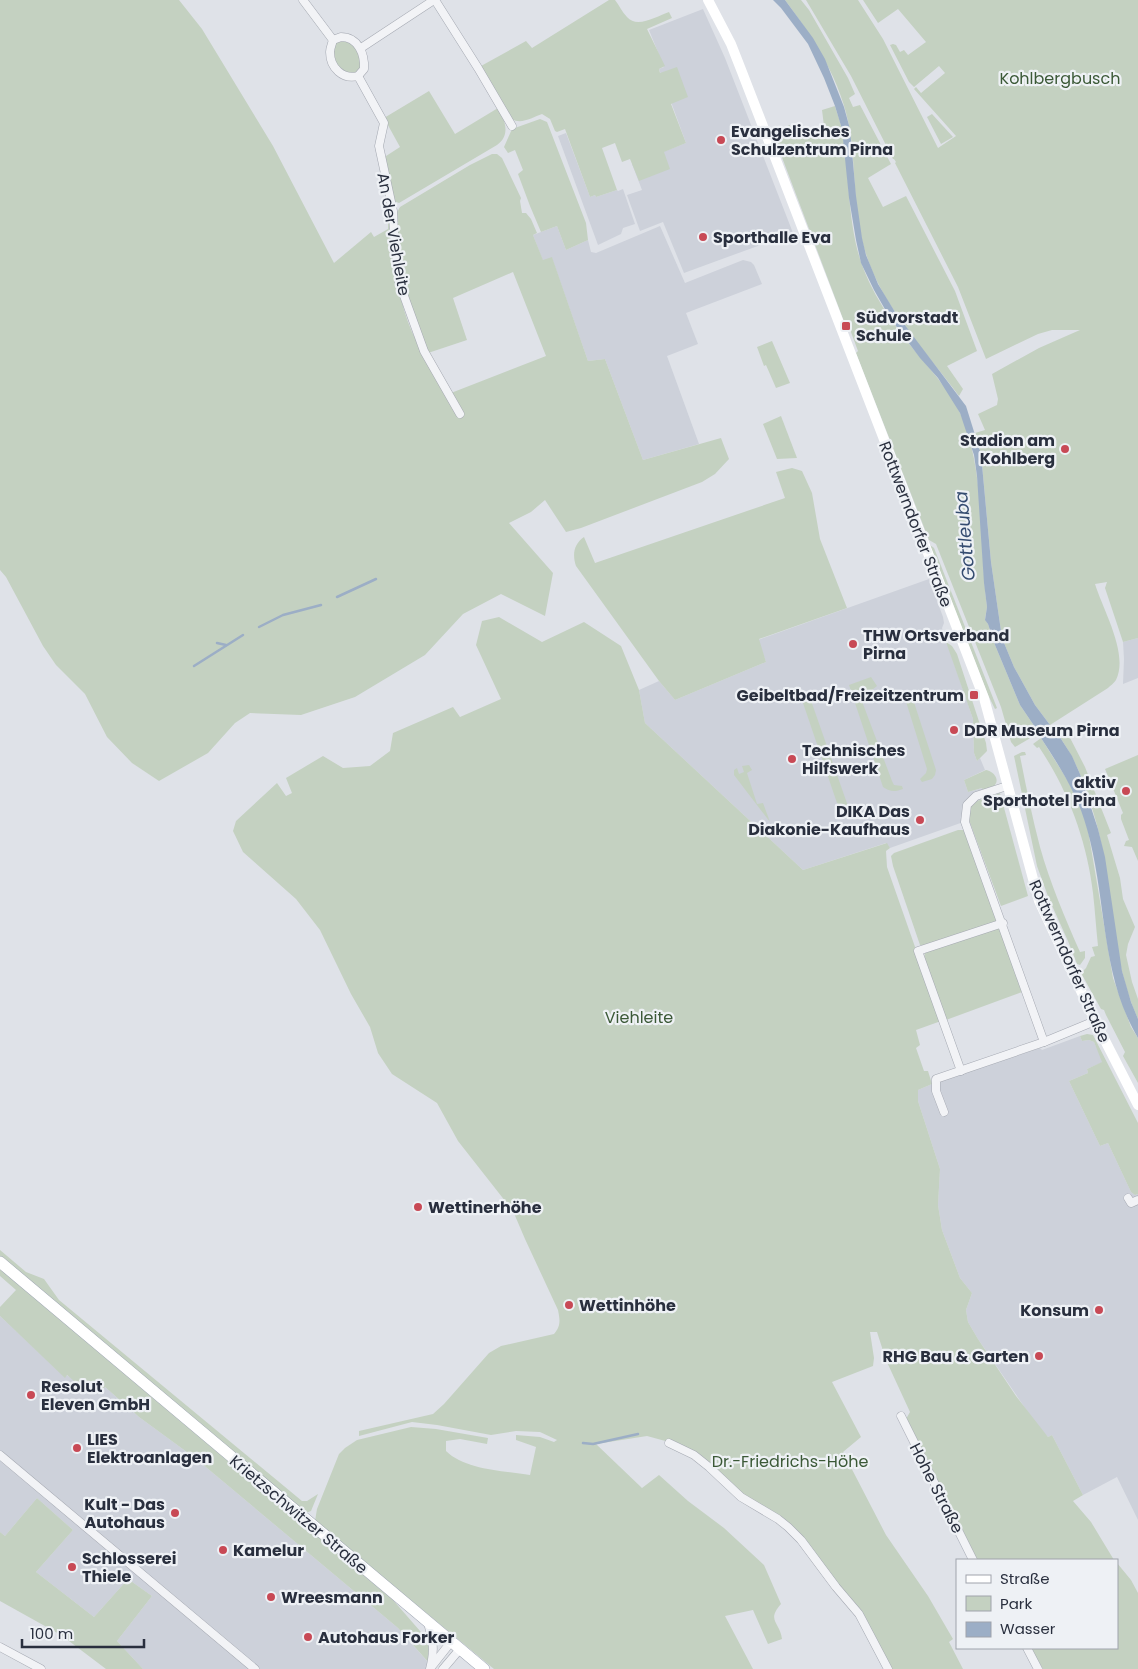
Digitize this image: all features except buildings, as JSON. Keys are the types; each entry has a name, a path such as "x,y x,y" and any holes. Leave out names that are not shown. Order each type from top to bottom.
{"main road":[{"name":"Rottwerndorfer Straße","path":"708,0 731,44 981,692 1039,901 1095,1021 1138,1105"},
{"name":"Krietzschwitzer Straße","path":"0,1262 484,1669"}],"street":[{"path":"303,0 333,40 330,54 334,66 342,75 348,78 358,76 364,69 361,48 346,37 333,40"},
{"path":"361,48 435,0 512,126"},
{"name":"An der Viehleite","path":"358,76 384,124 378,146 393,211 399,282 424,351 460,414"},
{"path":"1007,786 976,796 967,805 965,822 1003,922 1044,1042"},
{"path":"961,1071 918,951 1003,922"},
{"path":"944,1112 936,1091 936,1079 1044,1042 1095,1021"},
{"path":"1128,1198 1131,1203 1138,1200"},
{"name":"Hohe Straße","path":"901,1416 972,1559"},
{"path":"669,1443 694,1455 741,1497 788,1527 801,1540 836,1588 859,1614 888,1669"},
{"path":"0,1455 255,1669"},
{"path":"428,1623 433,1648 430,1669"},
{"path":"430,1669 451,1642"},
{"path":"0,1648 41,1669"},
{"path":"443,1669 460,1649"},
{"path":"1028,1649 1038,1669"}],"shaded area":[{"name":"Evangelisches Schulzentrum Pirna","path":"703,9 725,58 793,233 684,273 663,222 640,231 627,195 642,190 632,164 686,143 659,69 664,67 649,30"},
{"path":"566,133 590,197 623,189 635,224 623,228 621,234 598,245 558,136"},
{"path":"557,226 566,250 588,240 591,252 596,253 660,226 685,283 743,260 754,265 762,284 686,313 698,344 667,356 699,444 643,460 605,359 588,361 552,258 543,261 533,235"},
{"path":"929,579 943,617 944,623 942,628 973,719 974,753 977,761 980,758 985,770 964,780 968,792 992,788 994,795 977,801 970,807 969,820 890,848 886,843 803,870 645,723 639,690 659,681 675,700 766,662 758,640"},
{"path":"1138,638 1138,678 1123,684 1123,642"},
{"path":"1080,1036 1082,1041 1089,1040 1094,1042 1103,1062 1087,1069 1088,1073 1069,1081 1100,1146 1108,1143 1131,1192 1135,1195 1138,1194 1138,1520 1117,1477 1083,1495 1052,1435 1048,1437 1036,1424 968,1322 966,1310 972,1293 960,1278 942,1230 938,1205 940,1169 918,1101 918,1090 932,1084 1040,1048 1042,1050"},
{"path":"0,1316 65,1377 66,1375 92,1389 105,1387 139,1417 195,1458 398,1628 434,1669 143,1669 117,1641 152,1596 128,1579 94,1617 36,1572 73,1530 37,1498 5,1536 0,1532"}],"green space":[{"path":"0,0 179,0 202,29 273,146 334,263 371,232 374,237 388,229 388,217 390,215 395,264 401,296 410,327 425,355 451,393 546,356 513,272 453,298 467,340 428,353 402,281 396,214 400,207 470,165 492,154 497,154 502,158 521,198 522,213 526,213 531,219 537,233 533,235 543,260 552,257 588,361 605,359 643,460 721,438 729,459 715,474 702,482 566,532 545,500 531,512 509,523 553,573 545,616 501,594 463,614 425,655 355,697 301,715 250,713 235,723 208,753 159,781 132,763 107,737 85,694 56,665 43,646 6,577 0,570"},
{"path":"609,0 615,0 627,17 636,22 642,22 669,12 672,18 647,29 665,66 659,69 660,73 677,67 688,97 671,104 686,143 664,152 670,169 639,181 630,159 622,162 615,143 602,148 617,190 596,197 595,195 590,197 565,129 555,131 550,119 542,114 523,121 512,119 481,66 526,41 532,48"},
{"path":"785,0 801,0 809,10 848,78 855,94 849,98 853,107 860,105 891,164 868,178 883,207 906,196 955,291 977,351 947,366 963,389 959,396 894,311 874,274 866,254 859,224 850,131 841,95 816,45"},
{"name":"Kohlbergbusch","path":"806,0 858,0 883,39 938,148 956,136 914,89 916,87 921,93 945,73 939,66 914,87 909,82 890,45 896,45 900,52 904,50 908,55 926,42 898,9 878,23 863,0 1138,0 1138,638 1123,642 1105,588 1107,582 1095,584 1117,645 1119,669 1116,680 1108,688 1050,725 1035,705 1014,667 1002,638 991,562 981,454 975,433 985,430 978,414 997,405 998,399 992,374 1039,348 1080,330 1052,330 1038,334 986,359 958,287 896,162 851,76"},
{"path":"341,39 351,43 357,49 361,67 357,74 343,73 333,60 335,43"},
{"path":"429,91 455,134 498,108 503,117 504,137 497,145 399,203 394,201 383,158 400,147 384,118"},
{"path":"835,106 841,124 845,147 853,230 856,246 866,275 895,325 952,398 968,435 978,483 987,607 985,619 1020,705 1039,733 1015,747 1011,742 1001,707 936,544 929,540 856,353 858,351 848,324 845,324 772,131 790,125 795,134 824,126 822,110"},
{"path":"932,114 953,137 941,144 927,117"},
{"path":"540,119 547,122 586,223 588,240 566,250 557,226 541,232 518,174 523,170 515,150 508,153 504,147 512,129"},
{"path":"772,341 790,383 776,388 766,365 764,366 757,347"},
{"path":"781,416 797,458 777,459 763,424"},
{"path":"792,468 802,471 812,493 820,539 847,608 759,639 766,662 675,700 659,681 576,566 574,553 576,546 584,537 595,563 785,498 776,472"},
{"path":"930,545 934,548 997,708 995,709 988,695"},
{"name":"Viehleite","path":"499,617 542,642 584,622 621,646 639,690 645,723 803,870 887,843 890,848 886,851 887,867 941,1021 916,1030 920,1045 916,1048 924,1071 928,1071 932,1084 918,1090 918,1101 940,1169 938,1205 942,1230 960,1278 972,1293 966,1310 968,1322 1016,1396 1048,1437 1052,1435 1083,1495 1073,1501 1091,1522 1113,1559 976,1559 906,1419 910,1412 886,1360 877,1332 870,1332 874,1358 873,1366 832,1382 861,1437 843,1452 886,1535 928,1596 953,1639 949,1642 963,1669 890,1669 872,1632 801,1539 742,1495 711,1465 669,1442 647,1436 596,1444 642,1488 659,1475 688,1501 724,1528 764,1565 781,1604 774,1618 782,1639 768,1644 753,1610 725,1616 753,1669 494,1669 315,1521 317,1509 339,1454 357,1440 411,1427 436,1429 488,1438 487,1444 460,1439 446,1441 446,1451 454,1457 474,1466 530,1475 536,1447 516,1440 516,1435 540,1437 554,1442 557,1440 540,1432 516,1431 491,1435 412,1422 359,1436 359,1431 433,1414 489,1353 501,1346 554,1334 559,1323 558,1310 513,1211 458,1141 437,1103 392,1074 378,1053 370,1027 351,994 320,930 296,899 243,852 233,831 236,821 277,783 286,796 292,793 286,778 323,756 343,768 370,766 390,751 393,733 453,707 460,717 501,699 476,645 482,621"},
{"path":"946,642 952,646 957,654 986,743 987,751 977,761 974,753 973,719"},
{"path":"871,677 877,686 864,696 863,704 892,781 894,785 902,786 903,789 897,791 890,791 883,787 849,685"},
{"path":"910,690 936,770 932,779 922,782 920,779 927,769 903,692"},
{"path":"808,692 849,809 843,808 837,803 801,697"},
{"path":"1061,726 1067,732 1085,767 1111,833 1107,835 1120,878 1123,899 1135,927 1126,955 1138,999 1138,1019 1122,973 1096,820 1076,765 1054,728"},
{"path":"1041,738 1068,781 1081,808 1088,830 1113,978 1131,1027 1138,1038 1138,1083 1123,1056 1125,1052 1104,1010 1101,1009 1081,973 1086,968 1091,957 1095,956 1092,947 1098,946 1090,874 1081,835 1067,798 1039,747 1037,748 1033,744"},
{"path":"1025,752 1026,755 1020,756 1034,824 1044,860 1058,900 1080,952 1085,951 1085,958 1080,965 1077,964 1037,866 1014,756"},
{"name":"aktiv Sporthotel Pirna","path":"1138,755 1138,861 1132,847 1124,846 1126,841 1129,840 1121,819 1123,813 1105,769"},
{"path":"749,765 752,770 747,773 757,804 763,803 770,822 734,775 734,770 737,768 739,774 744,772 742,766"},
{"path":"986,770 995,776 997,780 995,785 989,789 983,790 982,788 968,792 964,780"},
{"path":"1000,793 1028,896 1001,906 969,820 970,807 977,801"},
{"path":"958,830 964,830 998,921 923,946 920,945 891,856 894,853"},
{"path":"999,926 1022,992 946,1020 924,960 925,951"},
{"path":"1093,1035 1138,1123 1138,1194 1135,1195 1131,1192 1108,1143 1100,1146 1069,1081 1088,1073 1087,1069 1102,1062 1094,1042 1089,1040 1082,1041 1080,1036"},
{"path":"0,1250 26,1272 44,1279 59,1300 302,1501 307,1501 318,1494 311,1511 306,1513 0,1257"},
{"path":"0,1269 393,1600 427,1639 430,1649 429,1663 398,1628 195,1458 139,1417 105,1387 98,1394 92,1389 88,1393 67,1375 65,1378 0,1316 0,1307 16,1290 0,1276"},
{"path":"37,1498 73,1530 36,1572 94,1617 128,1579 152,1596 117,1641 143,1669 106,1669 61,1635 0,1601 0,1532 5,1536"},
{"path":"1118,1564 1131,1580 1138,1593 1138,1669 1043,1669 1032,1649 1118,1649"}],"water":[{"path":"773,0 785,0 813,38 825,59 844,107 850,129 862,238 866,255 878,284 895,312 966,406 981,454 991,562 1002,638 1014,667 1035,705 1050,725 1039,733 1020,705 985,620 987,607 977,476 974,455 960,413 938,378 920,358 890,318 861,263 849,198 842,129 835,106 808,44"},
{"path":"1054,728 1072,756 1080,774 1098,829 1105,857 1122,971 1138,1019 1138,1038 1126,1014 1110,962 1098,882 1087,829 1079,805 1068,782 1041,738"}],"waterway":[{"path":"337,597 376,579"},
{"path":"259,627 283,615 321,605"},
{"path":"194,666 243,635"},
{"path":"217,643 226,645"},
{"path":"583,1443 593,1444 638,1434"}],"place":[{"name":"Evangelisches Schulzentrum Pirna","path":"721,140"},
{"name":"Sporthalle Eva","path":"703,237"},
{"name":"Südvorstadt Schule","path":"846,326"},
{"name":"Stadion am Kohlberg","path":"1065,449"},
{"name":"THW Ortsverband Pirna","path":"853,644"},
{"name":"Geibeltbad/Freizeitzentrum","path":"974,695"},
{"name":"DDR Museum Pirna","path":"954,730"},
{"name":"Technisches Hilfswerk","path":"792,759"},
{"name":"aktiv Sporthotel Pirna","path":"1126,791"},
{"name":"DIKA Das Diakonie-Kaufhaus","path":"920,820"},
{"name":"Wettinerhöhe","path":"418,1207"},
{"name":"Wettinhöhe","path":"569,1305"},
{"name":"Konsum","path":"1099,1310"},
{"name":"RHG Bau & Garten","path":"1039,1356"},
{"name":"Resolut Eleven GmbH","path":"31,1395"},
{"name":"LIES Elektroanlagen","path":"77,1448"},
{"name":"Kult - Das Autohaus","path":"175,1513"},
{"name":"Kamelur","path":"223,1550"},
{"name":"Schlosserei Thiele","path":"72,1567"},
{"name":"Wreesmann","path":"271,1597"},
{"name":"Autohaus Forker","path":"308,1637"}],"water label":[{"name":"Gottleuba","path":"965,536"}],"park label":[{"name":"Dr.-Friedrichs-Höhe","path":"790,1461"}]}
